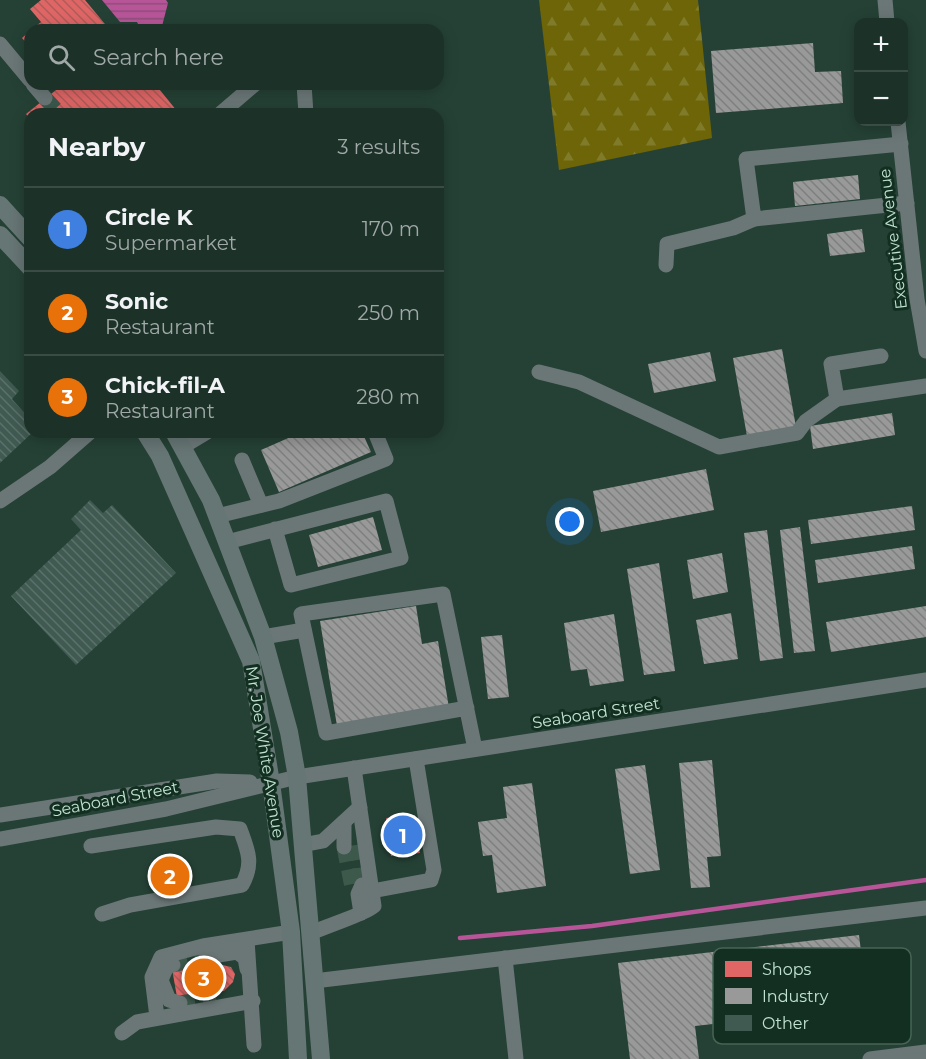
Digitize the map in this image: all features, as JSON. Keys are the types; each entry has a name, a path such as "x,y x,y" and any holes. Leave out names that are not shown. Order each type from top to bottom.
{"main road":[{"path":"0,205 24,231"},
{"path":"0,235 24,261"},
{"name":"Mr. Joe White Avenue","path":"149,438 165,466 251,662 271,783 291,932 298,1059"},
{"name":"Mr. Joe White Avenue","path":"178,439 217,516 263,637 289,732 297,777 321,1059"}],"street":[{"path":"885,0 887,18"},
{"path":"0,44 24,73"},
{"path":"38,90 45,98"},
{"path":"227,108 248,90"},
{"path":"304,90 306,108"},
{"name":"Executive Avenue","path":"899,126 926,351"},
{"path":"754,219 746,159 901,144"},
{"path":"666,265 667,244 733,228 754,219 907,203"},
{"path":"837,399 831,364 881,356"},
{"path":"539,372 579,382 719,447 797,433 806,421 837,399 926,386"},
{"path":"0,501 50,467 83,438"},
{"path":"217,516 261,505 386,459 377,438"},
{"path":"242,460 261,505"},
{"path":"226,542 275,529 386,501 401,558 291,585 275,529"},
{"path":"467,708 326,733 301,614 443,594 467,708 475,749"},
{"path":"263,637 304,630"},
{"name":"Seaboard Street","path":"0,839 166,809 297,777 926,681"},
{"path":"361,889 431,880 434,870 416,759"},
{"path":"310,933 371,910 374,906 361,889 360,807 354,768"},
{"name":"Seaboard Street","path":"0,815 217,781 271,783"},
{"path":"302,845 347,837 360,807"},
{"path":"166,809 171,834"},
{"path":"91,846 216,827 240,828 250,870 242,885 130,905 102,914"},
{"path":"314,981 926,908"},
{"path":"157,1017 152,977 162,957 203,946 291,932"},
{"path":"247,940 252,984 247,1002 254,1045"},
{"path":"206,957 242,954 252,984"},
{"path":"505,958 516,1059"},
{"path":"172,965 168,966 161,980 169,1000 180,1003"},
{"path":"216,998 234,996 247,1002"},
{"path":"123,1033 137,1022 157,1017 247,1002"},
{"path":"870,1059 926,1052"}],"green space":[{"path":"539,0 698,0 712,138 559,170"}],"shaded area":[{"path":"102,0 166,0 168,3 163,24 120,22"}],"building: Shops":[{"path":"41,0 85,0 105,24 38,24 41,22 30,9"},
{"path":"56,90 160,90 175,108 34,108"},
{"path":"415,815 420,853 391,856 386,818"},
{"path":"187,867 189,881 152,885 150,871"},
{"path":"214,963 231,967 235,974 233,982 224,991 177,997 172,969"}],"building: Industry":[{"path":"813,43 815,72 841,71 843,103 716,113 711,51"},
{"path":"858,175 860,199 795,206 793,182"},
{"path":"862,229 865,252 830,256 827,234"},
{"path":"782,349 796,427 747,436 733,358"},
{"path":"710,352 716,381 654,393 648,364"},
{"path":"892,413 895,435 813,449 810,426"},
{"path":"288,438 365,438 371,452 279,492 261,450"},
{"path":"706,469 714,510 601,532 593,491"},
{"path":"912,506 915,530 811,544 808,520"},
{"path":"373,517 382,550 318,567 309,535"},
{"path":"800,527 815,651 794,653 780,530"},
{"path":"767,530 783,658 760,661 744,533"},
{"path":"912,546 915,569 818,583 815,560"},
{"path":"722,553 728,592 693,599 687,560"},
{"path":"659,563 675,671 644,675 627,569"},
{"path":"416,606 422,644 438,641 449,708 337,726 320,621"},
{"path":"926,606 926,637 831,652 826,622"},
{"path":"731,613 738,659 704,664 696,620"},
{"path":"614,614 624,681 590,686 587,669 571,671 564,623"},
{"path":"502,635 509,697 488,699 481,637"},
{"path":"712,760 721,856 707,857 710,887 691,888 679,763"},
{"path":"645,765 660,870 630,874 615,769"},
{"path":"532,783 546,886 497,893 492,855 483,856 478,822 507,818 503,787"},
{"path":"859,935 861,948 747,948"},
{"path":"713,952 713,1024 695,1026 699,1059 630,1059 618,963"}],"building: Other":[{"path":"0,371 19,391 12,399 24,412 24,438 27,438 0,463"},
{"path":"90,500 103,513 112,505 176,573 76,665 11,596 81,530 71,519"}],"waterway":[{"path":"460,938 592,926 926,880"}],"tunnel":[{"path":"45,98 54,108"},
{"path":"356,845 362,885"},
{"path":"344,847 352,887"},
{"path":"173,965 206,957"},
{"path":"180,1003 216,997"}],"place":[{"name":"Circle K","path":"403,835"},
{"name":"Sonic","path":"170,876"},
{"name":"Chick-fil-A","path":"204,978"}]}
